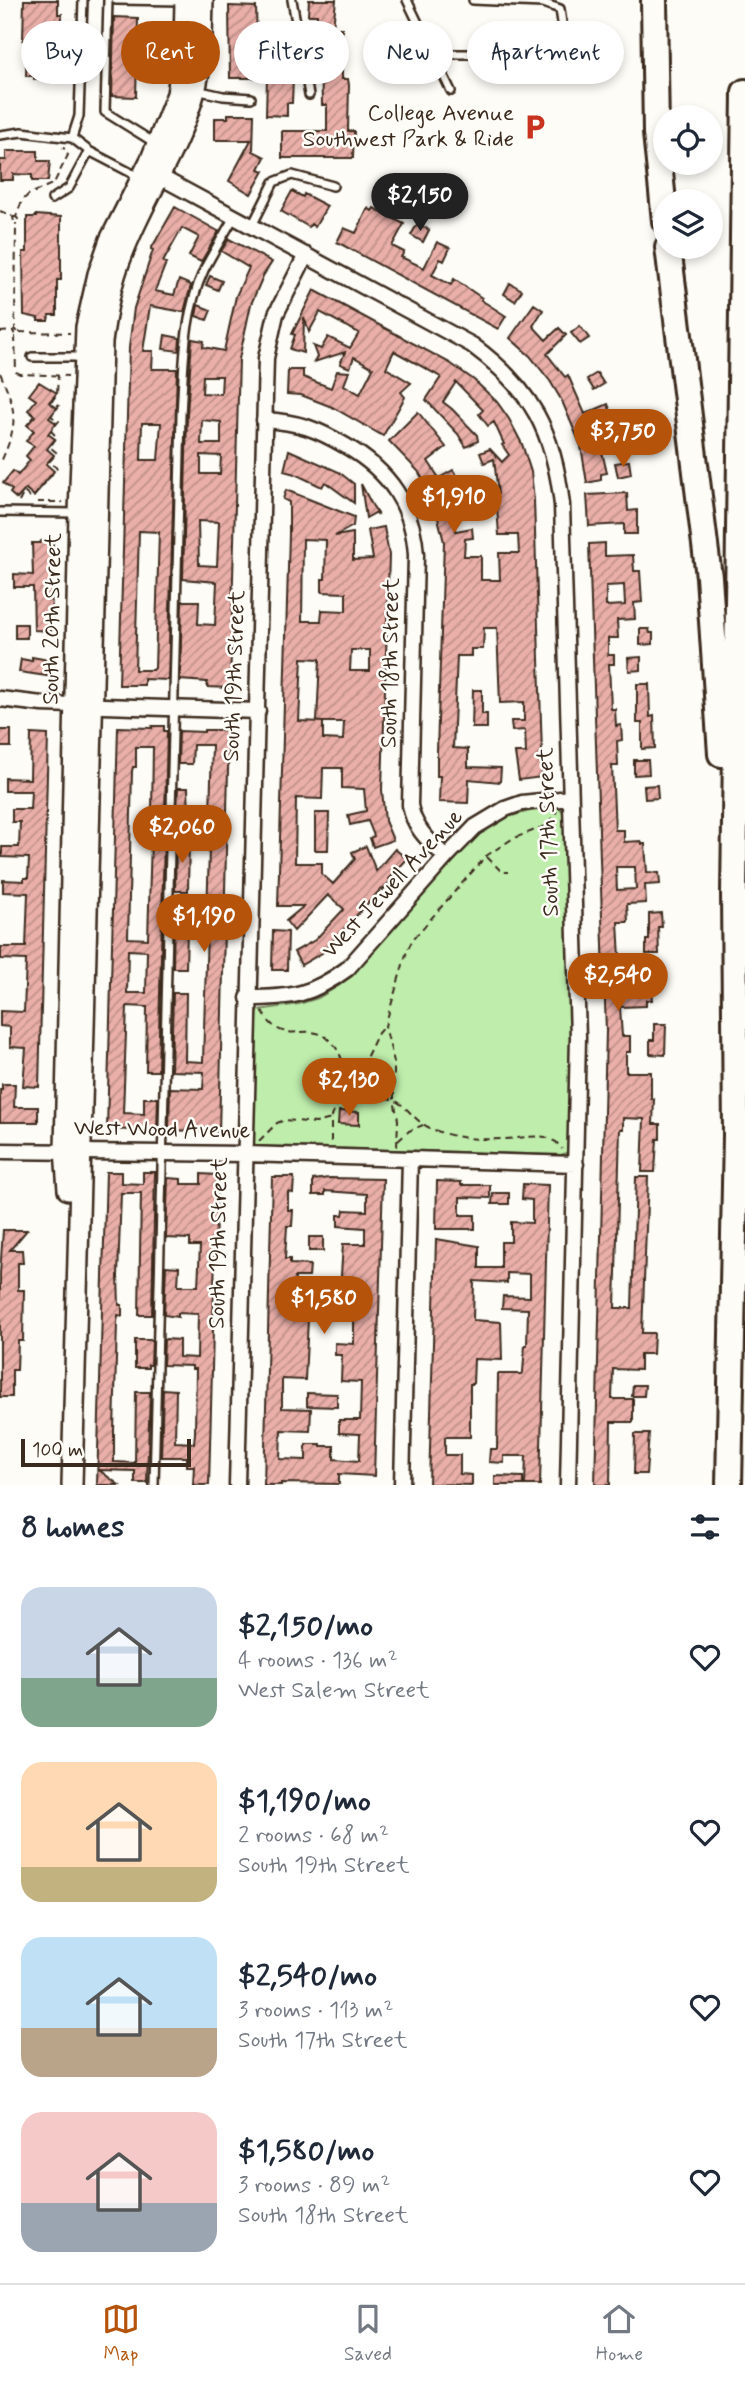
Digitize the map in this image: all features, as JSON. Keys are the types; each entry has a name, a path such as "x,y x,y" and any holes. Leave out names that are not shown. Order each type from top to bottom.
{"highway":[{"path":"654,4 656,133 662,189"},
{"path":"729,1485 736,1135 734,894 745,92"},
{"path":"669,259 709,577 722,772 734,894"}],"street":[{"name":"South 20th Street","path":"72,1485 76,1256 73,1150 88,513 84,358 86,327 101,265 117,223 149,175 172,152 187,87 201,46 194,1"},
{"name":"South 20th Street","path":"88,513 106,314 122,254 158,144 187,87"},
{"name":"South 17th Street","path":"149,175 252,226 447,330 492,359 519,388 546,431 555,456 562,505 578,1037 568,1485"},
{"name":"South 19th Street","path":"237,1485 266,358 271,330 282,300 306,255"},
{"name":"South 18th Street","path":"264,420 295,422 311,427 354,450 383,472 404,504 415,535 416,555 410,805 420,833 446,857"},
{"path":"0,699 42,704 258,711"},
{"name":"West Jewell Avenue","path":"248,998 296,996 329,982 347,969 475,827 505,809 539,800 570,798"},
{"name":"West Wood Avenue","path":"0,1151 162,1152 576,1164"},
{"path":"402,1485 404,1158"}],"lane":[{"path":"72,138 79,116 83,0"},
{"path":"108,0 105,112 158,144"},
{"path":"116,0 194,1"},
{"path":"292,0 309,95"},
{"path":"407,0 418,21"},
{"path":"453,54 549,52 563,30 560,9 542,3 473,0"},
{"path":"449,84 452,91"},
{"path":"187,87 223,96 251,98"},
{"path":"0,135 22,132 72,138 89,151 149,175"},
{"path":"52,199 69,188 89,151"},
{"path":"252,226 274,182 292,175 333,186"},
{"path":"154,1485 181,415 188,319 204,271 234,217"},
{"path":"32,357 84,358"},
{"path":"0,512 88,513"}],"path":[{"path":"14,217 28,195 54,183 68,155 65,147 58,144"},
{"path":"0,211 18,219 15,331"},
{"path":"0,332 74,333"},
{"path":"0,373 12,403 15,424 0,464"},
{"path":"58,375 57,394 52,401 59,406 51,416 59,421 51,431 63,442"},
{"path":"19,502 24,492 32,500 57,468 49,462 57,453 50,447 57,437"},
{"path":"404,1158 398,1141 394,1062 385,1026 399,974 413,939 486,856 512,839 548,825 558,808"},
{"path":"486,856 500,870 508,872"},
{"path":"497,876 500,870"},
{"path":"262,1007 263,1014 281,1031 292,1034 315,1032 328,1038 345,1064 354,1090 362,1097 369,1100 394,1100 424,1125 457,1135 474,1138 545,1137 556,1142 563,1152"},
{"path":"331,1157 331,1119 338,1099 385,1026"},
{"path":"258,1142 277,1123 285,1120 316,1123 331,1119"},
{"path":"398,1141 409,1131 424,1125"}],"green space":[{"path":"548,806 559,807 564,813 571,1038 568,1152 561,1155 256,1146 253,1142 259,1010 299,1004 318,998 340,985 363,963 475,837 508,817"}],"building":[{"path":"24,0 58,0 58,14 62,14 62,21 23,21"},
{"path":"309,0 336,0 334,21 317,21 317,15 308,15"},
{"path":"229,6 256,7 256,21 234,21 234,78 230,78"},
{"path":"114,17 138,18 138,21 121,21 121,84 136,84 136,97 112,96"},
{"path":"267,84 293,84 292,103 287,103 287,116 266,115"},
{"path":"322,84 349,84 348,131 354,131 353,158 282,158 282,131 327,131 327,105 322,105"},
{"path":"228,114 254,114 253,151 265,157 259,169 264,171 251,194 229,181 251,140 215,140 215,118 228,118"},
{"path":"6,151 38,151 38,161 50,161 48,181 32,181 32,175 13,174 13,180 0,180 0,160 6,160"},
{"path":"292,191 327,206 315,227 311,224 309,227 281,211"},
{"path":"175,207 218,231 201,262 189,256 199,237 182,228 163,262 166,263 155,291 174,295 179,280 191,285 184,312 150,306 143,351 153,351 152,369 177,369 168,680 144,679 144,685 119,685 129,348 134,308 153,250 151,249","holes":["142,423 161,423 158,460 141,460","139,531 159,532 153,670 135,670"]},
{"path":"368,208 372,211 374,208 404,224 392,246 404,252 401,257 424,268 437,242 450,248 444,261 440,259 432,275 451,285 454,279 506,316 498,329 337,242 344,228 356,233"},
{"path":"27,217 61,217 61,280 57,280 57,315 49,315 48,321 38,321 38,318 24,315 23,252 27,252"},
{"path":"418,223 429,230 423,242 411,235"},
{"path":"229,239 272,262 251,304 239,359 230,688 207,687 207,682 180,680 182,601 199,601 198,624 215,625 217,582 183,579 187,415 192,339 204,341 203,347 224,351 236,296 249,268 221,251","holes":["203,376 222,376 221,394 202,393","202,420 221,422 221,444 201,444","201,455 221,456 220,474 201,474","198,521 219,522 217,566 199,565"]},
{"path":"210,276 222,281 218,290 206,285"},
{"path":"510,283 522,290 515,301 504,294"},
{"path":"314,290 450,363 474,380 497,402 522,444 531,472 534,500 540,754 543,777 519,780 515,753 526,753 525,730 512,731 511,721 524,721 524,702 500,703 497,628 484,628 483,649 471,649 471,656 457,656 453,748 468,749 468,767 501,768 500,782 469,779 468,803 439,802 437,751 444,542 434,502 470,492 474,507 453,512 456,531 472,528 473,538 465,539 464,556 481,556 481,580 500,580 499,553 519,553 518,535 499,535 497,507 492,508 491,494 498,494 494,459 484,463 480,453 490,449 502,462 509,455 502,445 504,444 494,422 488,426 479,414 483,410 456,382 443,402 477,435 478,441 466,447 458,434 426,400 441,377 394,351 386,368 411,383 401,392 405,397 383,436 332,407 301,395 287,394 288,370 303,370 303,377 331,388 337,371 349,372 344,385 360,394 373,368 354,357 350,368 340,364 345,352 314,362 317,357 313,346 321,349 328,337 350,348 359,333 320,312 309,332 304,317 303,353 290,349 295,335 292,334"},
{"path":"534,304 543,310 533,326 546,340 559,328 566,335 547,354 565,377 568,375 585,414 608,404 612,415 595,422 607,473 601,474 601,480 587,483 581,446 562,401 530,356 510,338"},
{"path":"198,305 211,310 207,320 196,316"},
{"path":"580,326 589,338 580,344 571,333"},
{"path":"165,335 180,338 179,351 163,349"},
{"path":"597,373 604,384 594,390 587,379"},
{"path":"39,382 57,393 49,402 57,408 49,418 56,423 48,434 55,439 47,449 54,455 46,464 54,471 34,496 26,489 17,499 10,493 12,490 3,483 13,471 18,475 30,460 26,456 34,446 26,441 34,431 27,425 35,416 28,410 36,400 29,395"},
{"path":"418,412 446,447 428,461 439,478 453,470 458,478 431,493 418,471 389,441"},
{"path":"289,450 339,472 354,484 354,503 325,482 322,487 284,471"},
{"path":"629,461 631,474 618,477 615,463"},
{"path":"361,484 379,515 375,513 366,518"},
{"path":"286,490 354,517 353,526 335,536 353,533 353,560 373,559 368,530 384,527 389,555 382,790 385,821 393,840 373,847 370,838 374,836 368,821 350,825 348,815 366,811 364,789 342,788 342,768 323,768 322,799 296,798 295,863 322,863 322,874 333,884 355,859 352,852 366,846 376,871 395,849 407,859 383,890 381,889 322,953 301,965 294,952 315,940 344,909 328,895 294,931 286,921 304,906 278,906 289,534 289,502 283,499","holes":["303,539 326,540 322,592 346,593 346,611 322,610 321,621 302,621","351,650 370,650 370,671 350,671","302,658 320,659 317,722 299,721","323,722 344,722 343,740 323,739"]},
{"path":"627,493 628,511 637,510 637,534 624,534 624,524 589,526 587,495"},
{"path":"32,543 53,543 51,631 34,630 33,587 14,587 14,574 33,575"},
{"path":"605,543 605,556 633,555 634,571 640,571 642,602 634,603 635,619 617,620 618,638 608,638 608,655 614,655 614,664 609,664 611,709 615,709 616,726 621,725 622,740 617,741 618,766 612,766 615,830 624,830 624,842 641,841 645,844 647,872 659,873 660,884 645,885 646,903 627,904 628,922 618,922 620,958 624,958 624,970 647,969 650,973 652,1000 646,1000 646,1006 620,1007 622,1036 630,1036 630,1052 626,1052 626,1072 651,1072 653,1124 660,1124 660,1139 657,1139 655,1172 642,1172 644,1119 623,1118 623,1129 620,1129 615,1308 632,1308 636,1177 648,1177 642,1333 654,1333 653,1354 640,1354 640,1370 613,1369 612,1399 633,1399 633,1422 611,1422 610,1485 595,1485 606,1031 589,544","holes":["624,585 625,605 606,606 606,586","616,867 635,867 636,889 617,890"]},
{"path":"15,624 27,624 27,638 15,638"},
{"path":"640,629 649,629 650,633 653,633 653,644 640,645"},
{"path":"32,657 49,660 47,676 19,672 21,659 32,661"},
{"path":"641,657 641,670 629,671 628,658"},
{"path":"637,684 649,684 655,748 642,749 642,723 637,723"},
{"path":"473,690 482,690 482,714 487,714 487,728 472,728"},
{"path":"164,726 164,731 167,731 165,814 152,813 153,747 136,747 136,767 133,767 132,771 128,938 148,939 151,839 164,839 158,1071 146,1071 147,1007 127,1006 123,1113 144,1114 144,1098 158,1098 157,1131 107,1129 118,727","holes":["128,950 147,951 146,993 127,993"]},
{"path":"0,730 11,730 11,747 0,747"},
{"path":"229,730 219,1132 169,1130 170,1088 203,1089 204,1072 171,1071 173,993 186,993 185,1061 203,1062 207,930 187,929 186,968 173,968 174,917 207,918 212,745 193,745 192,764 178,764 179,731"},
{"path":"31,734 48,735 39,1087 23,1086 26,1048 10,1047 10,1027 0,1026 0,1011 24,1012 26,960 1,959 1,947 26,947 28,893 3,892 3,880 24,881 24,878 28,878 29,858 2,857 2,847 19,847 20,822 12,822 12,809 30,809 31,791 5,791 5,778 30,779"},
{"path":"634,760 648,760 649,774 634,775"},
{"path":"657,785 658,798 645,799 644,786"},
{"path":"178,788 188,788 189,814 177,814"},
{"path":"315,813 329,813 328,850 315,850"},
{"path":"176,839 189,840 188,891 175,891"},
{"path":"661,913 662,927 658,927 659,954 646,954 649,914"},
{"path":"273,931 288,932 287,970 272,970"},
{"path":"654,1024 666,1024 665,1055 650,1054 650,1040 654,1040"},
{"path":"2,1084 15,1084 14,1107 38,1107 38,1122 0,1122"},
{"path":"339,1111 359,1112 359,1125 338,1124"},
{"path":"106,1172 121,1172 121,1183 143,1184 143,1172 155,1172 152,1315 139,1315 141,1193 121,1193 118,1276 122,1316 118,1315 117,1323 114,1431 114,1462 135,1463 136,1392 150,1392 147,1483 135,1483 135,1471 99,1470 119,1485 97,1485"},
{"path":"201,1174 217,1175 209,1485 193,1485 194,1466 187,1466 187,1457 161,1457 163,1389 176,1390 175,1442 194,1443 196,1369 192,1369 192,1366 163,1365 166,1339 179,1340 179,1357 197,1358 198,1314 178,1313 178,1317 164,1315 166,1266 179,1267 178,1286 198,1286 200,1246 190,1246 190,1239 166,1238 168,1178 181,1179 181,1184 201,1184"},
{"path":"272,1177 294,1177 293,1193 288,1192 288,1210 293,1210 292,1226 287,1226 285,1259 290,1259 290,1264 310,1265 309,1277 295,1277 294,1293 289,1293 288,1318 308,1319 305,1380 282,1379 282,1408 311,1409 310,1431 281,1430 280,1459 306,1460 306,1444 321,1444 334,1446 334,1459 359,1461 360,1434 339,1433 339,1420 360,1420 361,1382 341,1381 342,1355 335,1355 335,1343 354,1344 354,1304 325,1303 325,1292 340,1291 343,1244 365,1244 365,1228 338,1226 338,1215 343,1215 344,1210 367,1211 367,1194 325,1191 325,1195 313,1195 313,1180 383,1179 374,1476 339,1474 339,1484 264,1485"},
{"path":"437,1181 461,1182 461,1185 490,1185 490,1198 460,1197 460,1215 475,1215 475,1229 436,1229"},
{"path":"523,1184 548,1185 540,1485 525,1485 526,1456 504,1456 504,1463 489,1462 490,1449 497,1449 498,1374 523,1372 527,1345 528,1309 502,1308 503,1296 530,1297 530,1274 507,1273 507,1283 474,1281 473,1320 501,1322 502,1360 474,1359 473,1384 470,1384 470,1437 445,1437 445,1455 460,1455 460,1474 472,1475 472,1485 429,1484 436,1239 479,1246 479,1268 501,1268 501,1242 511,1242 511,1222 532,1223 532,1200 522,1199"},
{"path":"493,1193 509,1193 509,1204 492,1204"},
{"path":"3,1230 27,1230 10,1250 22,1250 23,1263 18,1263 18,1290 24,1290 23,1341 18,1341 17,1370 12,1370 12,1397 0,1397 0,1273"},
{"path":"309,1237 323,1237 323,1251 309,1251"},
{"path":"135,1340 152,1340 151,1365 148,1365 148,1368 135,1368"},
{"path":"633,1385 645,1385 644,1396 632,1396"},
{"path":"307,1393 337,1394 337,1407 307,1406"},
{"path":"635,1434 649,1434 646,1474 634,1474"},
{"path":"495,1476 523,1477 523,1485 495,1485"}],"place":[{"name":"College Avenue Southwest Park & Ride","path":"535,127"}]}
